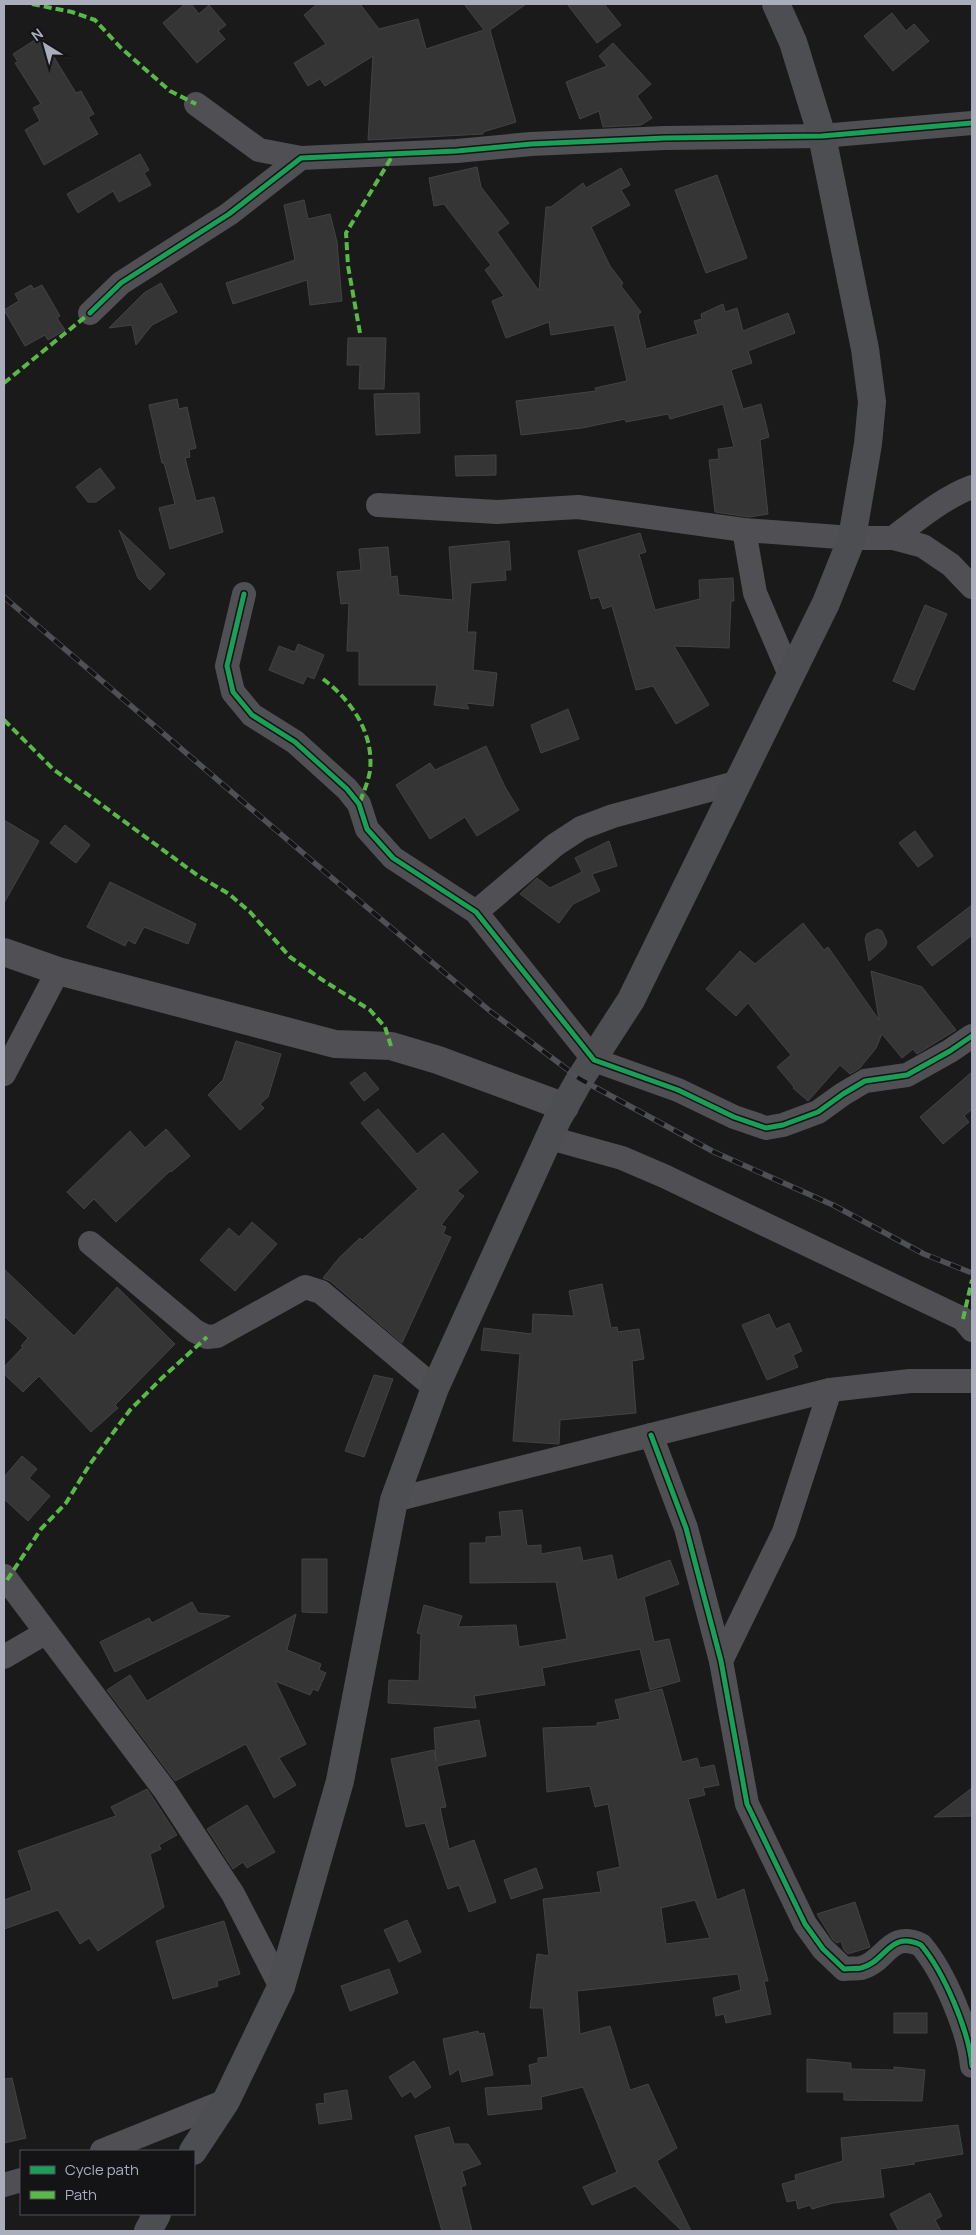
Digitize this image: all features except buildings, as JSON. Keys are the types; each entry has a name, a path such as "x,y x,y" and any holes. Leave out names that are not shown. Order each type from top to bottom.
{"main road":[{"path":"194,2150 226,2100 281,1987 340,1781 394,1500 435,1388 565,1107 580,1079 594,1060 630,1000 826,603 852,538 868,444 872,402 865,349 822,136 793,42 776,4"},
{"path":"148,2231 156,2215"}],"street":[{"path":"196,104 259,150 301,158 430,153 550,143 665,138 822,136 972,123"},
{"path":"90,313 121,283 229,214 301,158"},
{"path":"893,538 929,510 972,487"},
{"path":"378,505 497,512 578,507 744,530 852,538 893,538 923,546 951,565 972,587"},
{"path":"744,530 755,593 790,675"},
{"path":"244,594 226,666 234,692 252,715 296,742 348,789 359,804 367,829 393,858 476,912 594,1060 678,1090 734,1117 766,1128 783,1125 818,1112 865,1081 907,1075 950,1051 972,1036"},
{"path":"476,912 555,845 581,828 613,816 739,782"},
{"path":"4,952 58,971 335,1044 391,1046 438,1060 565,1107"},
{"path":"4,1074 58,971"},
{"path":"550,1138 622,1158 664,1176 963,1319 972,1330"},
{"path":"90,1243 196,1331 208,1337 218,1336 305,1288 320,1292 435,1388"},
{"path":"394,1500 830,1390 910,1381 972,1381"},
{"path":"721,1661 784,1532 830,1390"},
{"path":"651,1435 686,1528 721,1661 747,1804 805,1924 823,1949 844,1969 861,1968 873,1962 892,1944 901,1941 912,1941 920,1945 958,2012 970,2048 972,2066"},
{"path":"4,1576 164,1789 233,1894 281,1987"},
{"path":"4,1657 45,1633"},
{"path":"104,2150 226,2100"},
{"path":"4,2184 20,2180"}],"railway":[{"path":"4,597 490,1011 580,1079 714,1152 833,1205 924,1254 972,1273"}],"marked path":[{"path":"32,4 72,12 95,20 121,48 170,91 196,104"},
{"path":"360,333 348,266 346,233 393,155"},
{"path":"4,383 90,313"},
{"path":"323,679 352,708 365,731 370,757 370,771 359,804"},
{"path":"4,720 53,769 197,875 229,894 250,912 290,957 370,1010 385,1027 391,1046"},
{"path":"963,1319 972,1280"},
{"path":"7,1580 41,1529 66,1503 90,1464 130,1410 207,1337"}],"cycle path":[{"path":"90,313 121,283 229,214 301,158 457,151 531,144 665,138 822,136 972,123"},
{"path":"244,594 227,666 233,692 252,715 295,742 347,789 359,804 367,829 393,858 476,912 594,1060 678,1090 734,1117 766,1128 783,1125 818,1112 865,1081 907,1075 950,1051 972,1036"},
{"path":"651,1435 686,1528 721,1661 747,1804 805,1924 823,1949 844,1969 861,1968 869,1965 888,1949 902,1941 910,1941 921,1945 938,1970 954,2002 966,2036 972,2066"}]}
